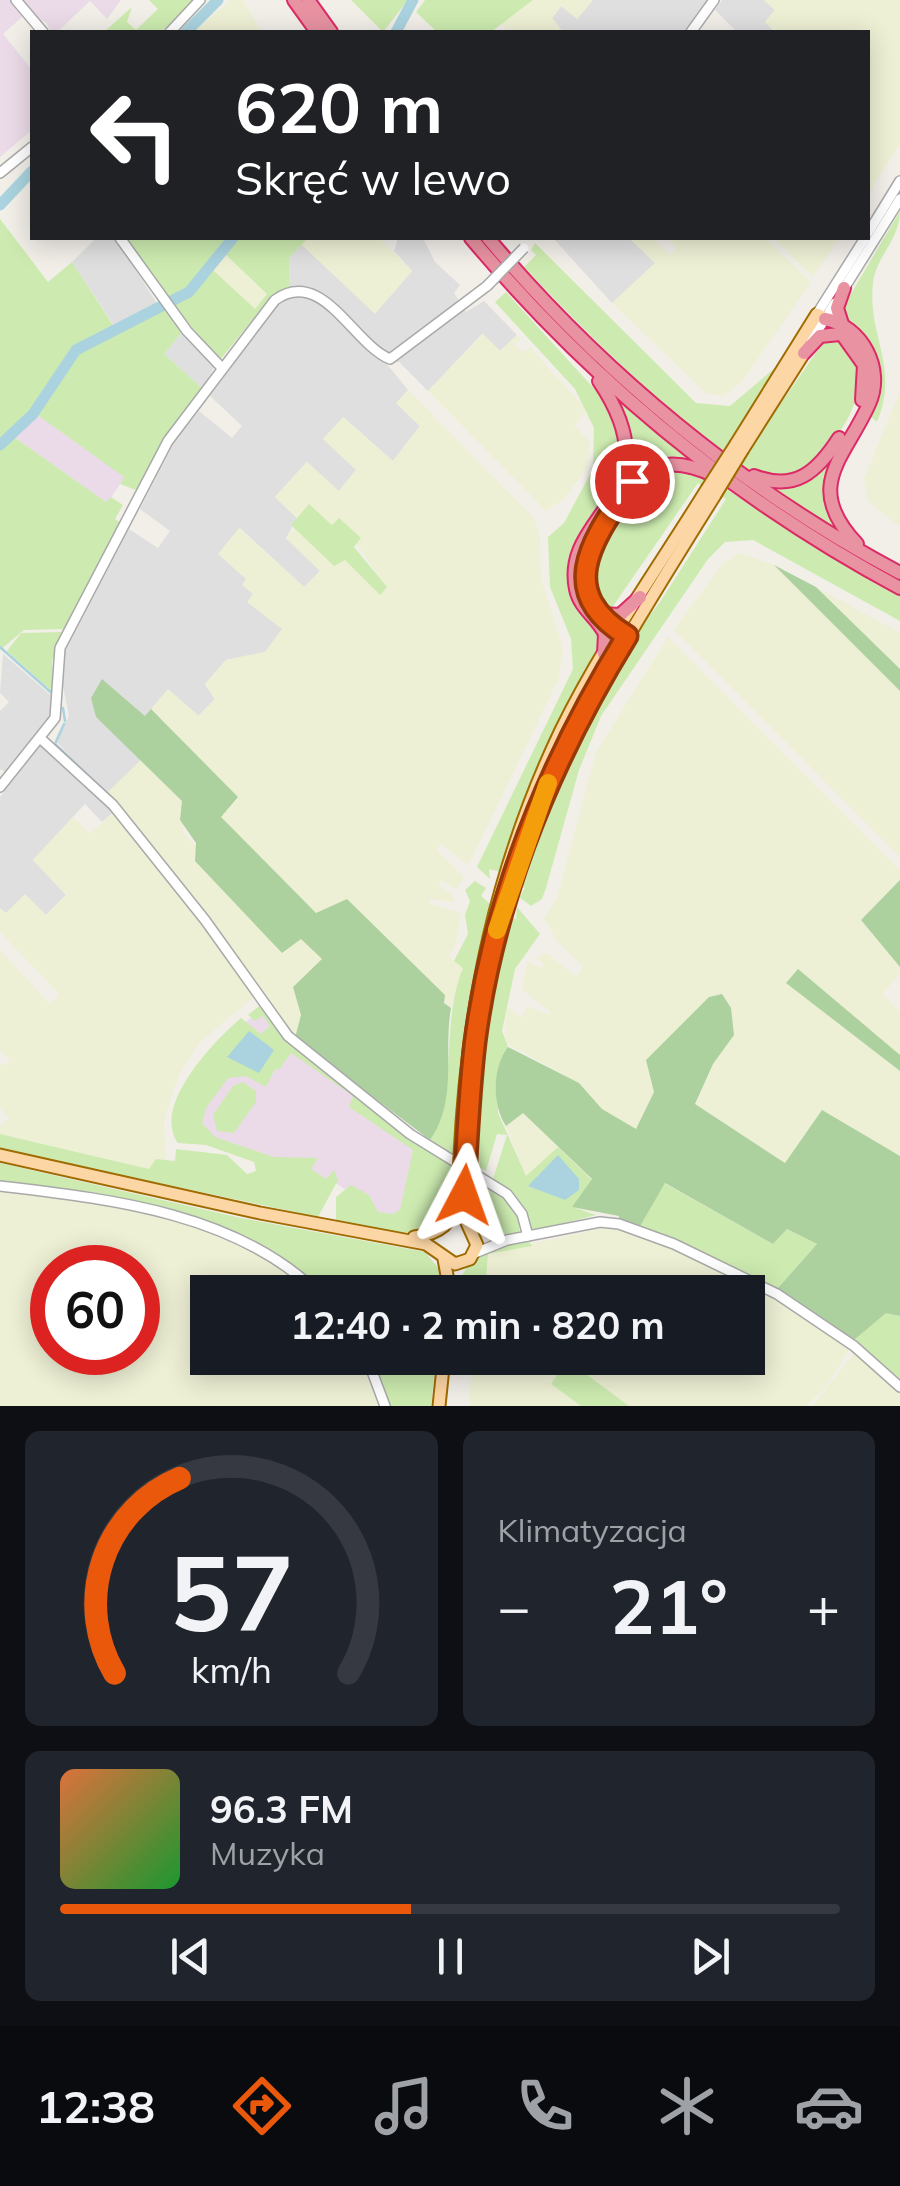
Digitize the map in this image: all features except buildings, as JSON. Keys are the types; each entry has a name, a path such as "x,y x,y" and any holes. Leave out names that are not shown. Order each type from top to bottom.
{"highway":[{"path":"294,0 316,30"},
{"path":"308,0 330,30"},
{"path":"474,240 584,358 654,422 742,490 900,588"},
{"path":"490,240 615,370 735,469 900,573"},
{"path":"735,469 762,479 790,482 812,473 860,404 865,387 862,359 842,330 837,308 844,288"},
{"path":"821,316 866,348 874,384 869,404 835,461 831,500 840,524 872,558"},
{"path":"804,352 820,336 842,330"},
{"path":"584,358 616,408 627,442 618,486 576,568 580,603 623,633"},
{"path":"604,654 605,634 585,592 584,570 610,517 640,474 663,462 681,464 742,490"},
{"path":"597,617 620,615 640,597"}],"main road":[{"path":"460,1275 470,1258 472,1229 463,1214 462,1175 472,1011 498,894 541,776 604,654 623,633 821,316"},
{"path":"739,447 804,352"},
{"path":"463,1158 480,1007 512,876 559,758 640,597 711,492"},
{"path":"0,1155 260,1213 394,1237 440,1255 470,1258"},
{"path":"394,1237 431,1235 443,1227 456,1209 462,1175"},
{"path":"443,1227 472,1229"},
{"path":"443,1227 440,1255 450,1275"},
{"path":"439,1406 442,1375"}],"street":[{"path":"16,0 41,30"},
{"path":"172,30 200,0"},
{"path":"692,30 714,0"},
{"path":"0,173 30,149"},
{"path":"870,229 900,181"},
{"path":"821,316 844,288 900,199"},
{"path":"121,240 222,368"},
{"path":"0,787 58,712 57,659 62,645 168,441 265,311 287,292 318,296 376,352 390,359 487,286 531,240"},
{"path":"804,352 863,240"},
{"path":"40,738 114,805 205,920 288,1036 410,1134 507,1194 519,1208 528,1236"},
{"path":"0,1186 182,1218 263,1252 294,1275"},
{"path":"470,1258 507,1240 608,1222 674,1244 776,1294 854,1346 900,1387"},
{"path":"472,1229 507,1240"},
{"path":"373,1375 385,1406"}],"shaded area":[{"path":"0,0 11,0 22,17 3,34 30,68 30,132 0,157"},
{"path":"20,0 121,0 107,19 90,1 59,30 49,30 47,23 34,17"},
{"path":"593,0 709,0 688,30 561,30 552,18 562,5 577,19"},
{"path":"722,0 764,0 775,10 765,22 773,30 735,30 715,10"},
{"path":"94,240 116,240 160,308 115,327 72,262"},
{"path":"397,240 424,240 435,262 460,285 454,293 466,312 484,301 517,335 500,351 482,334 428,391 399,362 386,363 408,390 397,404 420,426 393,461 343,417 356,470 338,492 307,462 275,497 297,518 286,538 320,571 305,588 240,528 253,594 248,602 283,629 265,652 226,660 205,684 215,699 198,716 145,716 103,680 96,717 142,759 104,797 116,810 102,822 85,804 33,860 66,895 45,916 6,913 0,908 0,797 40,746 65,762 70,756 56,741 69,716 60,672 64,654 129,529 158,548 170,531 140,509 176,439 199,411 232,438 242,426 210,396 290,288 289,258 301,244 375,313 412,271 394,251"},
{"path":"555,240 631,240 656,263 612,303"},
{"path":"183,331 214,367 203,389 164,354"},
{"path":"36,414 125,477 107,503 14,437"},
{"path":"3,654 55,699 49,720 5,772 0,769 0,711 9,702 0,693"},
{"path":"262,1013 424,1149 411,1214 371,1222 346,1190 331,1180 326,1183 205,1141 194,1079 249,1019"}],"green space":[{"path":"149,0 193,0 164,30 136,30 158,9"},
{"path":"231,0 243,0 261,30 195,30"},
{"path":"351,0 408,0 381,30"},
{"path":"425,0 533,0 494,30 435,30 416,12"},
{"path":"533,0 593,0 577,19 561,6 552,18 561,30 507,30 501,24"},
{"path":"764,0 900,0 900,144 870,191 870,30 773,30 765,22 775,10"},
{"path":"132,7 127,22 136,30 106,30"},
{"path":"900,211 896,231 878,264 873,283 874,319 885,384 877,422 870,416 879,387 878,358 842,309"},
{"path":"0,219 48,282 72,262 113,325 77,345 32,410 0,441"},
{"path":"126,240 230,240 202,277 170,302"},
{"path":"234,240 306,240 289,258 290,288 271,297 220,360 172,304 212,269 255,309 267,294 224,253"},
{"path":"306,240 381,240 412,271 375,314 301,244"},
{"path":"631,240 654,240 670,255 677,248 669,240 767,240 811,282 742,382 723,396 706,393 612,303 655,263"},
{"path":"775,240 838,240 813,277"},
{"path":"535,243 696,403 730,406 783,361 730,439 748,451 826,338 842,343 856,360 858,383 856,399 842,428 795,476 764,475 741,465 640,383 524,267 536,255 531,250"},
{"path":"224,253 267,294 255,310 212,269"},
{"path":"506,292 610,406 622,447 618,474 569,571 571,597 597,629 600,647 553,732 501,872 489,869 490,879 477,867 573,669 571,639 550,587 548,537 564,523 593,469 594,428 575,389 495,302"},
{"path":"166,308 183,331 164,354 203,389 138,491 120,484 124,477 36,414 78,351"},
{"path":"483,334 500,351 517,335 521,339 514,345 523,352 530,347 583,406 585,413 574,426 590,441 588,466 565,498 546,511 428,391"},
{"path":"408,390 534,518 540,536 541,579 563,648 559,678 470,862 466,864 441,844 436,850 464,877 456,889 441,881 438,885 454,896 453,902 430,899 429,903 461,913 456,944 449,956 463,968 451,1008 347,899 316,913 221,817 237,797 151,709 168,689 199,716 215,699 205,684 226,660 265,652 282,629 247,602 253,594 242,585 246,579 218,554 239,528 304,587 320,571 286,538 295,528 334,566 344,559 380,594 387,588 339,519 333,525 309,505 297,518 275,497 307,462 339,491 356,470 323,439 343,417 393,461 420,426 396,403"},
{"path":"900,391 900,527 868,501 864,479"},
{"path":"617,398 691,460 656,460 626,480 633,443"},
{"path":"14,437 106,502 111,497 123,505 115,519 121,523 65,629 24,630 0,650 0,449"},
{"path":"828,465 826,500 839,532 767,484 797,487"},
{"path":"655,469 696,471 900,595 900,621 753,540 725,542 708,559 601,716 579,770 542,899 531,906 519,897 525,888 517,884 545,804 611,665 660,602 726,499 698,483 609,612 591,592 596,561 621,507"},
{"path":"309,504 332,525 339,518 361,538 354,547 387,587 380,595 345,560 334,566 291,525"},
{"path":"739,553 774,565 900,691 900,857 674,630 722,564"},
{"path":"774,565 816,587 900,669 900,691"},
{"path":"816,587 900,633 900,669"},
{"path":"62,632 52,661 54,693 7,651 21,633"},
{"path":"668,637 900,870 900,880 861,920 900,967 900,973 883,994 900,1012 900,1055 798,970 900,1071 900,1156 822,1111 786,1163 695,1104 713,1064 734,1035 654,1092 636,1130 601,1109 579,1083 504,1042 507,1007 522,1017 528,1006 549,1015 551,1012 522,990 527,961 541,968 544,964 536,958 547,953 577,977 583,967 557,941 544,918 557,898 596,752"},
{"path":"102,679 145,716 151,709 238,797 221,817 316,913 347,899 445,995 444,1003 451,1008 447,1093 439,1125 430,1140 295,1038 301,1015 293,987 322,959 301,939 282,953 195,861 196,843 180,820 182,801 96,717 91,698"},
{"path":"142,759 182,801 183,831 281,953 301,938 323,959 293,987 301,1015 295,1038 108,792"},
{"path":"116,810 255,996 199,1043 179,1075 164,1121 166,1160 156,1160 150,1169 0,1134 0,1125 9,1119 0,1108 0,1063 4,1066 10,1061 0,1050 0,950 50,1004 60,995 0,932 0,908 6,913 25,894 46,915 66,895 33,860 73,817 90,834"},
{"path":"900,880 900,967 861,920"},
{"path":"475,881 486,888 481,896 491,905 469,1009 455,1156 430,1140 444,1104 452,1012 463,968 454,961 468,934 465,915 470,901 465,890"},
{"path":"517,907 540,934 515,969 502,1031 508,1047 497,1080 498,1113 526,1176 558,1147 592,1180 573,1207 596,1215 533,1231 518,1199 493,1179 507,1135 497,1134 486,1171 471,1163 482,1037 506,917 516,919"},
{"path":"798,969 900,1055 900,1071 786,983"},
{"path":"722,994 731,1008 734,1035 713,1064 695,1104 785,1163 822,1110 900,1156 900,1316 886,1313 854,1340 777,1289 817,1244 787,1229 773,1244 665,1183 639,1228 618,1222 619,1216 572,1207 592,1179 523,1113 506,1126 501,1117 496,1097 497,1076 508,1047 579,1083 602,1109 636,1129 654,1092 646,1060 709,997"},
{"path":"259,1006 456,1169 452,1212 429,1232 391,1233 336,1223 336,1197 351,1185 369,1195 378,1212 393,1214 400,1210 413,1150 349,1107 353,1096 291,1053 279,1070 275,1069 266,1087 246,1076 228,1078 206,1108 202,1123 215,1137 274,1157 318,1158 311,1169 326,1179 334,1170 338,1180 318,1217 0,1149 0,1134 149,1169 156,1159 175,1161 176,1149 227,1155 247,1174 256,1171 254,1162 206,1145 178,1143 172,1128 179,1093 216,1042 241,1018 261,1034 270,1026 263,1016 255,1021 248,1015"},
{"path":"243,1082 256,1091 256,1102 234,1133 217,1131 213,1115 233,1086"},
{"path":"522,1112 558,1147 526,1177 506,1126"},
{"path":"0,1163 241,1218 425,1252 440,1275 294,1275 219,1227 0,1182"},
{"path":"470,1177 511,1206 517,1214 519,1234 485,1235 467,1218"},
{"path":"664,1183 773,1244 787,1229 817,1244 777,1289 765,1284 765,1275 745,1275 639,1228"},
{"path":"0,1189 149,1211 211,1230 274,1261 292,1275 190,1275 190,1375 371,1375 383,1406 0,1406"},
{"path":"601,1228 617,1228 672,1247 732,1275 487,1275 488,1254"},
{"path":"528,1240 532,1246 488,1254 486,1275 463,1275 474,1259 491,1249"},
{"path":"765,1291 851,1347 825,1388 806,1406 629,1406 587,1375 765,1375"},
{"path":"886,1312 900,1316 900,1384 854,1340"},
{"path":"856,1351 900,1391 900,1406 812,1406"},
{"path":"376,1375 434,1375 431,1406 388,1406"},
{"path":"472,1375 557,1375 551,1384 581,1406 469,1406"},
{"path":"557,1375 587,1375 629,1406 581,1406 551,1384"}],"water":[{"path":"249,1031 274,1050 259,1073 227,1057"},
{"path":"558,1155 579,1179 579,1190 565,1200 528,1186"}],"waterway":[{"path":"188,30 218,0"},
{"path":"397,30 413,0"},
{"path":"0,205 30,173"},
{"path":"0,445 33,414 76,350 189,292 231,240"},
{"path":"0,647 54,695"},
{"path":"63,708 65,721"},
{"path":"64,724 55,744 109,795"}],"slow traffic":[{"path":"497,930 512,876 548,783"}],"route":[{"path":"464,1195 475,1043 487,971 508,890 559,758 627,636 593,607 583,578 590,552 632,481"}]}
